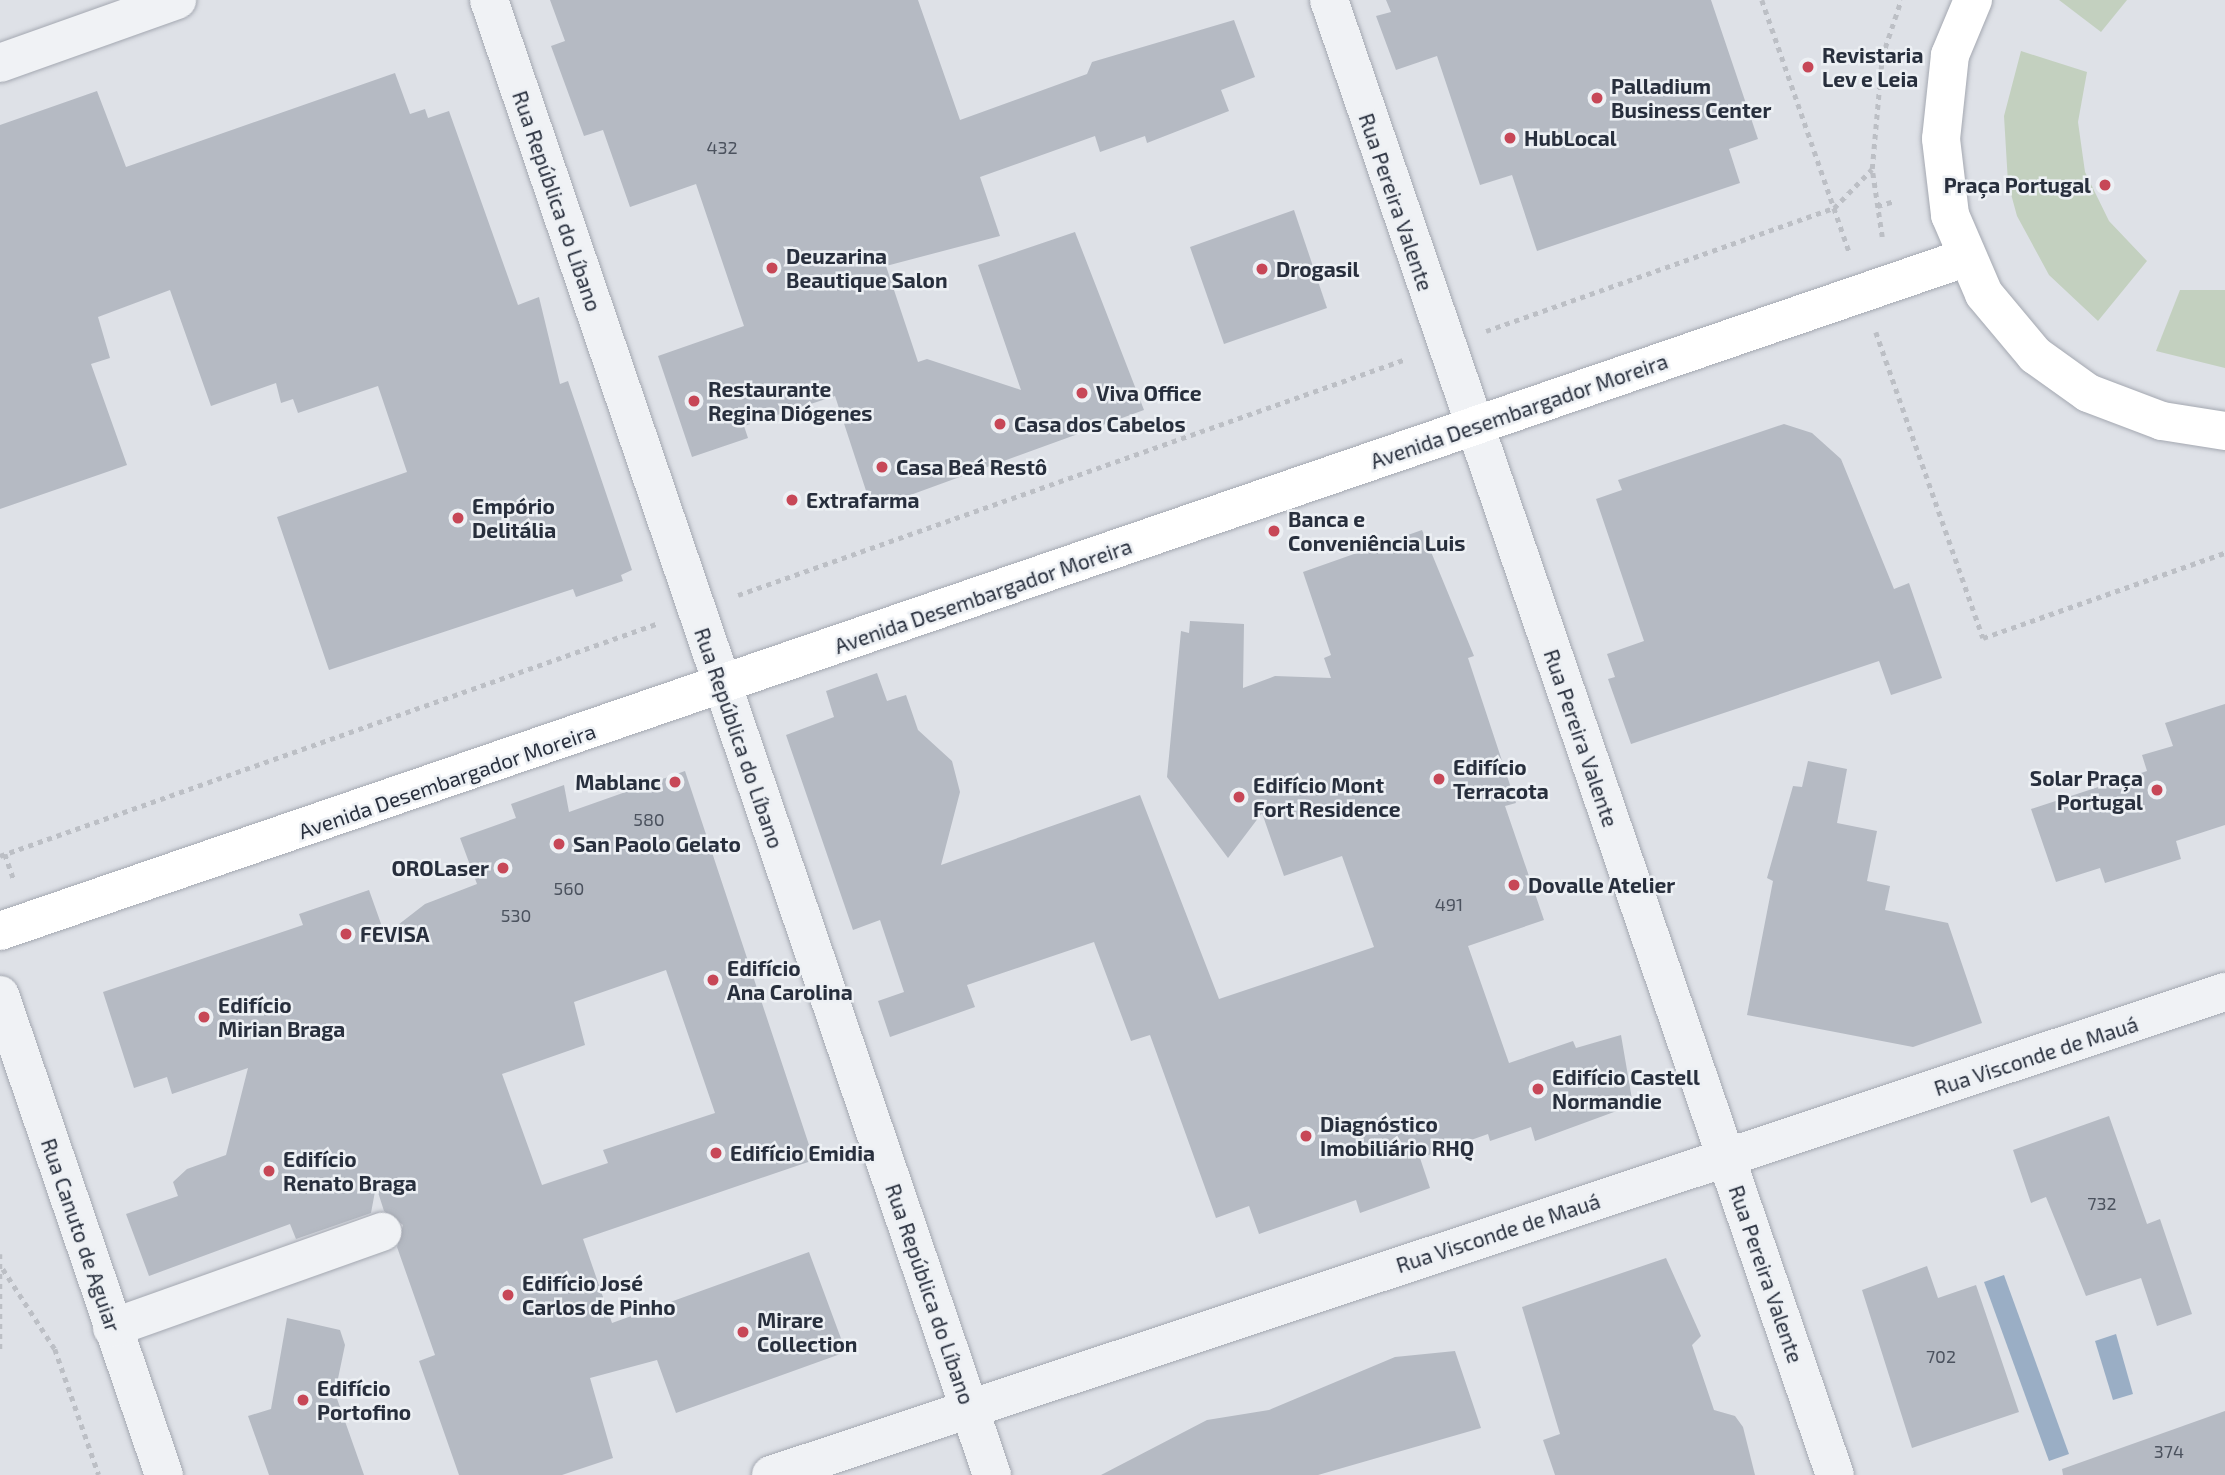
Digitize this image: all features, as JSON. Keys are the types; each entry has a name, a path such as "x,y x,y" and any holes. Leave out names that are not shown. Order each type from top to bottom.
{"main road":[{"path":"1973,0 1943,91 1944,185 1965,258 2014,335 2058,374 2115,407 2225,431"},
{"name":"Avenida Desembargador Moreira","path":"0,931 1965,258"}],"street":[{"path":"0,63 177,0"},
{"name":"Rua República do Líbano","path":"489,0 992,1475"},
{"name":"Rua Pereira Valente","path":"1329,0 1835,1475"},
{"name":"Rua Visconde de Mauá","path":"771,1475 2225,992"},
{"name":"Rua Canuto de Aguiar","path":"0,995 164,1475"},
{"path":"112,1328 382,1232"}],"path":[{"path":"1762,0 1852,259"},
{"path":"1882,237 1872,169 1882,57 1901,0"},
{"path":"1478,333 1834,208 1872,169"},
{"path":"1877,206 1894,201"},
{"path":"1875,328 1983,638 2225,553"},
{"path":"727,599 1417,355"},
{"path":"0,856 662,622"},
{"path":"0,1254 3,1269 0,1351"},
{"path":"3,1269 55,1349 99,1475"}],"green space":[{"path":"2059,0 2127,0 2101,32"},
{"path":"2021,51 2087,72 2078,122 2085,172 2109,221 2147,261 2098,321 2049,275 2017,216 2008,183 2004,116"},
{"path":"2180,290 2225,290 2225,368 2156,351"}],"water":[{"path":"2004,1275 2069,1454 2049,1461 1984,1282"},
{"path":"2116,1334 2133,1394 2113,1400 2095,1341"}],"building":[{"path":"550,0 918,0 960,120 1087,74 1092,62 1234,20 1255,77 1221,90 1229,111 1147,143 1145,136 1100,152 1095,136 980,177 1000,236 886,266 918,362 927,359 1021,390 978,265 1075,232 1144,410 872,509 835,396 744,426 748,438 692,457 658,356 744,326 696,184 630,207 603,130 584,136 551,46 565,41"},
{"name":"Palladium Business Center","path":"1386,0 1711,0 1758,139 1729,149 1740,183 1537,251 1512,175 1480,185 1437,56 1396,70 1376,16 1391,12"},
{"path":"395,73 410,114 425,109 428,118 449,111 518,305 539,297 560,384 568,381 632,570 621,575 623,581 576,597 573,589 329,670 277,517 407,472 378,386 298,413 293,399 281,403 276,383 211,406 170,290 98,317 110,358 91,364 127,465 0,509 0,125 97,91 126,167"},
{"path":"1294,210 1327,308 1224,344 1190,247"},
{"path":"1784,424 1812,433 1841,459 1894,589 1909,583 1942,678 1891,695 1879,661 1631,744 1608,679 1615,677 1607,654 1644,641 1596,499 1622,490 1618,480"},
{"path":"1422,530 1474,656 1468,658 1516,803 1505,806 1544,920 1468,946 1509,1063 1573,1041 1576,1048 1621,1035 1633,1105 1535,1141 1531,1127 1490,1141 1488,1134 1420,1158 1430,1188 1360,1213 1356,1200 1259,1234 1249,1206 1216,1218 1150,1035 1131,1041 1094,942 967,985 975,1007 890,1037 878,1001 904,992 880,920 853,930 786,735 834,717 826,691 877,673 887,701 906,695 918,730 952,761 960,792 941,865 1140,795 1219,999 1374,947 1342,856 1284,876 1262,813 1228,858 1167,777 1181,631 1189,633 1190,621 1244,624 1243,688 1275,676 1331,678 1324,658 1331,655 1303,572"},
{"name":"Solar Praça Portugal","path":"2225,704 2225,825 2176,841 2181,859 2105,883 2100,868 2056,882 2031,809 2147,771 2142,755 2173,746 2165,723"},
{"path":"1808,761 1847,769 1837,823 1877,831 1867,881 1890,886 1885,910 1948,923 1982,1023 1913,1047 1747,1015 1773,881 1767,878 1793,786 1802,787"},
{"path":"685,771 814,1160 583,1239 612,1323 809,1252 846,1352 676,1413 657,1360 590,1378 613,1458 562,1475 459,1475 419,1361 435,1355 397,1247 403,1225 384,1211 376,1186 371,1213 296,1239 290,1224 149,1276 126,1214 178,1196 173,1182 187,1169 226,1155 248,1068 172,1094 167,1077 134,1088 103,992 303,925 299,914 369,890 385,935 425,904 477,884 460,838 516,818 511,804 564,785 569,812","holes":["666,970 715,1113 603,1150 608,1163 542,1185 502,1074 585,1045 574,1002"]},
{"path":"2109,1116 2147,1224 2160,1219 2192,1314 2157,1326 2141,1278 2086,1296 2046,1197 2031,1203 2013,1150"},
{"path":"1666,1258 1701,1336 1692,1345 1714,1410 1735,1416 1743,1427 1755,1475 1555,1475 1543,1440 1560,1434 1522,1307"},
{"path":"1927,1266 1938,1298 1976,1285 2019,1412 1912,1448 1862,1290"},
{"name":"Edifício Portofino","path":"287,1318 340,1330 345,1345 335,1393 364,1475 269,1475 248,1416 271,1409"},
{"path":"1455,1351 1481,1428 1318,1475 1101,1475 1207,1420 1269,1410 1395,1357"},
{"path":"2225,1411 2225,1475 2063,1475 2062,1469"}],"place":[{"name":"Revistaria Lev e Leia","path":"1808,67"},
{"name":"Palladium Business Center","path":"1597,98"},
{"name":"HubLocal","path":"1510,138"},
{"name":"Praça Portugal","path":"2105,185"},
{"name":"Deuzarina Beautique Salon","path":"772,268"},
{"name":"Drogasil","path":"1262,269"},
{"name":"Viva Office","path":"1082,393"},
{"name":"Restaurante Regina Diógenes","path":"694,401"},
{"name":"Casa dos Cabelos","path":"1000,424"},
{"name":"Casa Beá Restô","path":"882,467"},
{"name":"Extrafarma","path":"792,500"},
{"name":"Empório Delitália","path":"458,518"},
{"name":"Banca e Conveniência Luis","path":"1274,531"},
{"name":"Edifício Terracota","path":"1439,779"},
{"name":"Mablanc","path":"675,782"},
{"name":"Solar Praça Portugal","path":"2157,790"},
{"name":"Edifício Mont Fort Residence","path":"1239,797"},
{"name":"San Paolo Gelato","path":"559,844"},
{"name":"OROLaser","path":"503,868"},
{"name":"Dovalle Atelier","path":"1514,885"},
{"name":"FEVISA","path":"346,934"},
{"name":"Edifício Ana Carolina","path":"713,980"},
{"name":"Edifício Mirian Braga","path":"204,1017"},
{"name":"Edifício Castell Normandie","path":"1538,1089"},
{"name":"Diagnóstico Imobiliário RHQ","path":"1306,1136"},
{"name":"Edifício Emidia","path":"716,1153"},
{"name":"Edifício Renato Braga","path":"269,1171"},
{"name":"Edifício José Carlos de Pinho","path":"508,1295"},
{"name":"Mirare Collection","path":"743,1332"},
{"name":"Edifício Portofino","path":"303,1400"}]}
